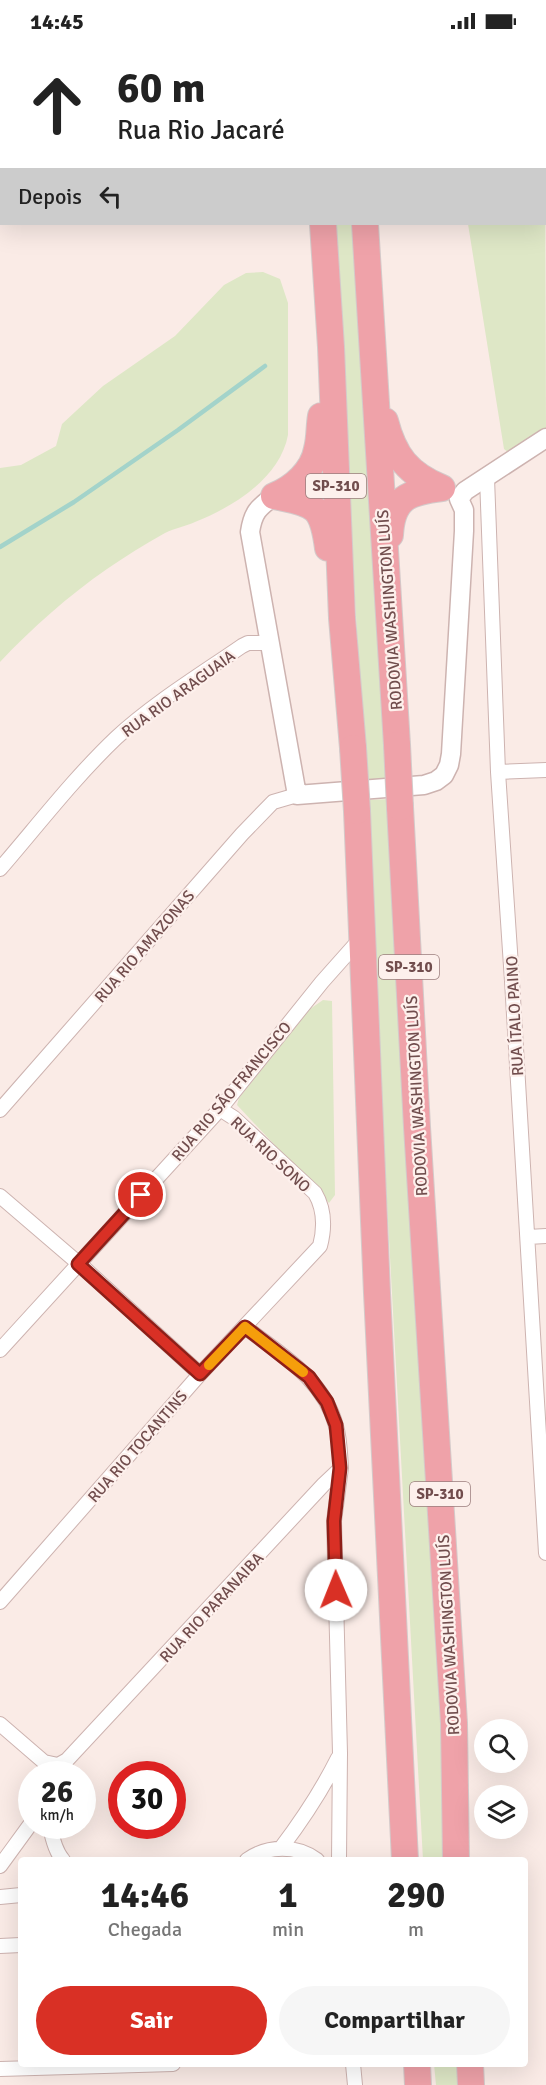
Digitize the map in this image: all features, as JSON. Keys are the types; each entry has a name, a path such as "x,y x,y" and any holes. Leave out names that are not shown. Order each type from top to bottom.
{"highway":[{"name":"SP-310","path":"323,225 331,347 342,618 357,811 377,1293 405,1857"},
{"name":"RODOVIA WASHINGTON LUÍS","path":"365,225 390,613 417,1127 454,1723 456,1857"},
{"path":"371,331 382,407 390,441 413,473 450,493"},
{"path":"274,496 288,490 299,481 315,455 331,347"},
{"path":"390,613 390,531 394,510 410,494 420,491 450,493"},
{"path":"274,496 301,501 314,507 322,518 327,540 330,574 342,618"},
{"path":"417,2067 418,2085"},
{"path":"470,2067 471,2085"}],"street":[{"path":"450,493 465,491 546,438"},
{"name":"RUA ÍTALO PAINO","path":"487,478 498,772 546,1553"},
{"path":"274,496 257,508 251,521 250,532 268,643 297,795 424,785 436,782 444,775 449,765 455,718 464,531 464,510 450,493"},
{"name":"RUA RIO ARAGUAIA","path":"0,868 118,736 148,712 242,646 248,643 268,643"},
{"path":"498,772 546,770"},
{"name":"RUA RIO AMAZONAS","path":"0,1110 242,834 273,802 297,795"},
{"name":"RUA RIO SÃO FRANCISCO","path":"0,1350 220,1108 322,982 363,936"},
{"name":"RUA RIO SONO","path":"220,1108 294,1172 320,1201"},
{"path":"0,1196 200,1374"},
{"name":"RUA RIO TOCANTINS","path":"0,1602 200,1374 320,1246 324,1223 320,1201"},
{"path":"528,1237 546,1236"},
{"path":"245,1327 309,1377 327,1402 336,1425 340,1448 334,1521 340,1753 339,1857"},
{"name":"RUA RIO PARANAIBA","path":"68,1760 340,1468"},
{"path":"0,1724 44,1762 58,1766 68,1760"},
{"path":"282,1848 322,1790 340,1753"},
{"path":"0,1866 20,1839"},
{"path":"53,1839 59,1857"},
{"path":"253,1857 282,1848 310,1857"},
{"path":"0,1897 18,1895"},
{"path":"0,1946 18,1945"},
{"path":"0,2069 69,2067"},
{"path":"353,2067 355,2085"}],"green space":[{"path":"332,225 356,225 391,779 366,779"},
{"path":"468,225 545,225 546,432 509,453 504,449"},
{"path":"263,272 280,279 288,303 288,435 275,465 253,489 239,499 210,516 165,533 93,579 51,613 0,662 0,468 21,465 56,446 62,424 103,386 175,336 224,285 246,273"},
{"path":"392,799 456,1857 423,1857 365,800"},
{"path":"323,1000 332,1001 335,1195 329,1203 237,1105 239,1098 310,1009"},
{"path":"434,2067 468,2067 469,2085 436,2085"}],"waterway":[{"path":"0,547 74,502 265,366"}],"slow traffic":[{"path":"209,1365 245,1327 303,1372"}],"route":[{"path":"141,1195 78,1264 173,1347 200,1374 245,1327 309,1377 327,1402 336,1425 340,1448 334,1521 336,1590"}]}
